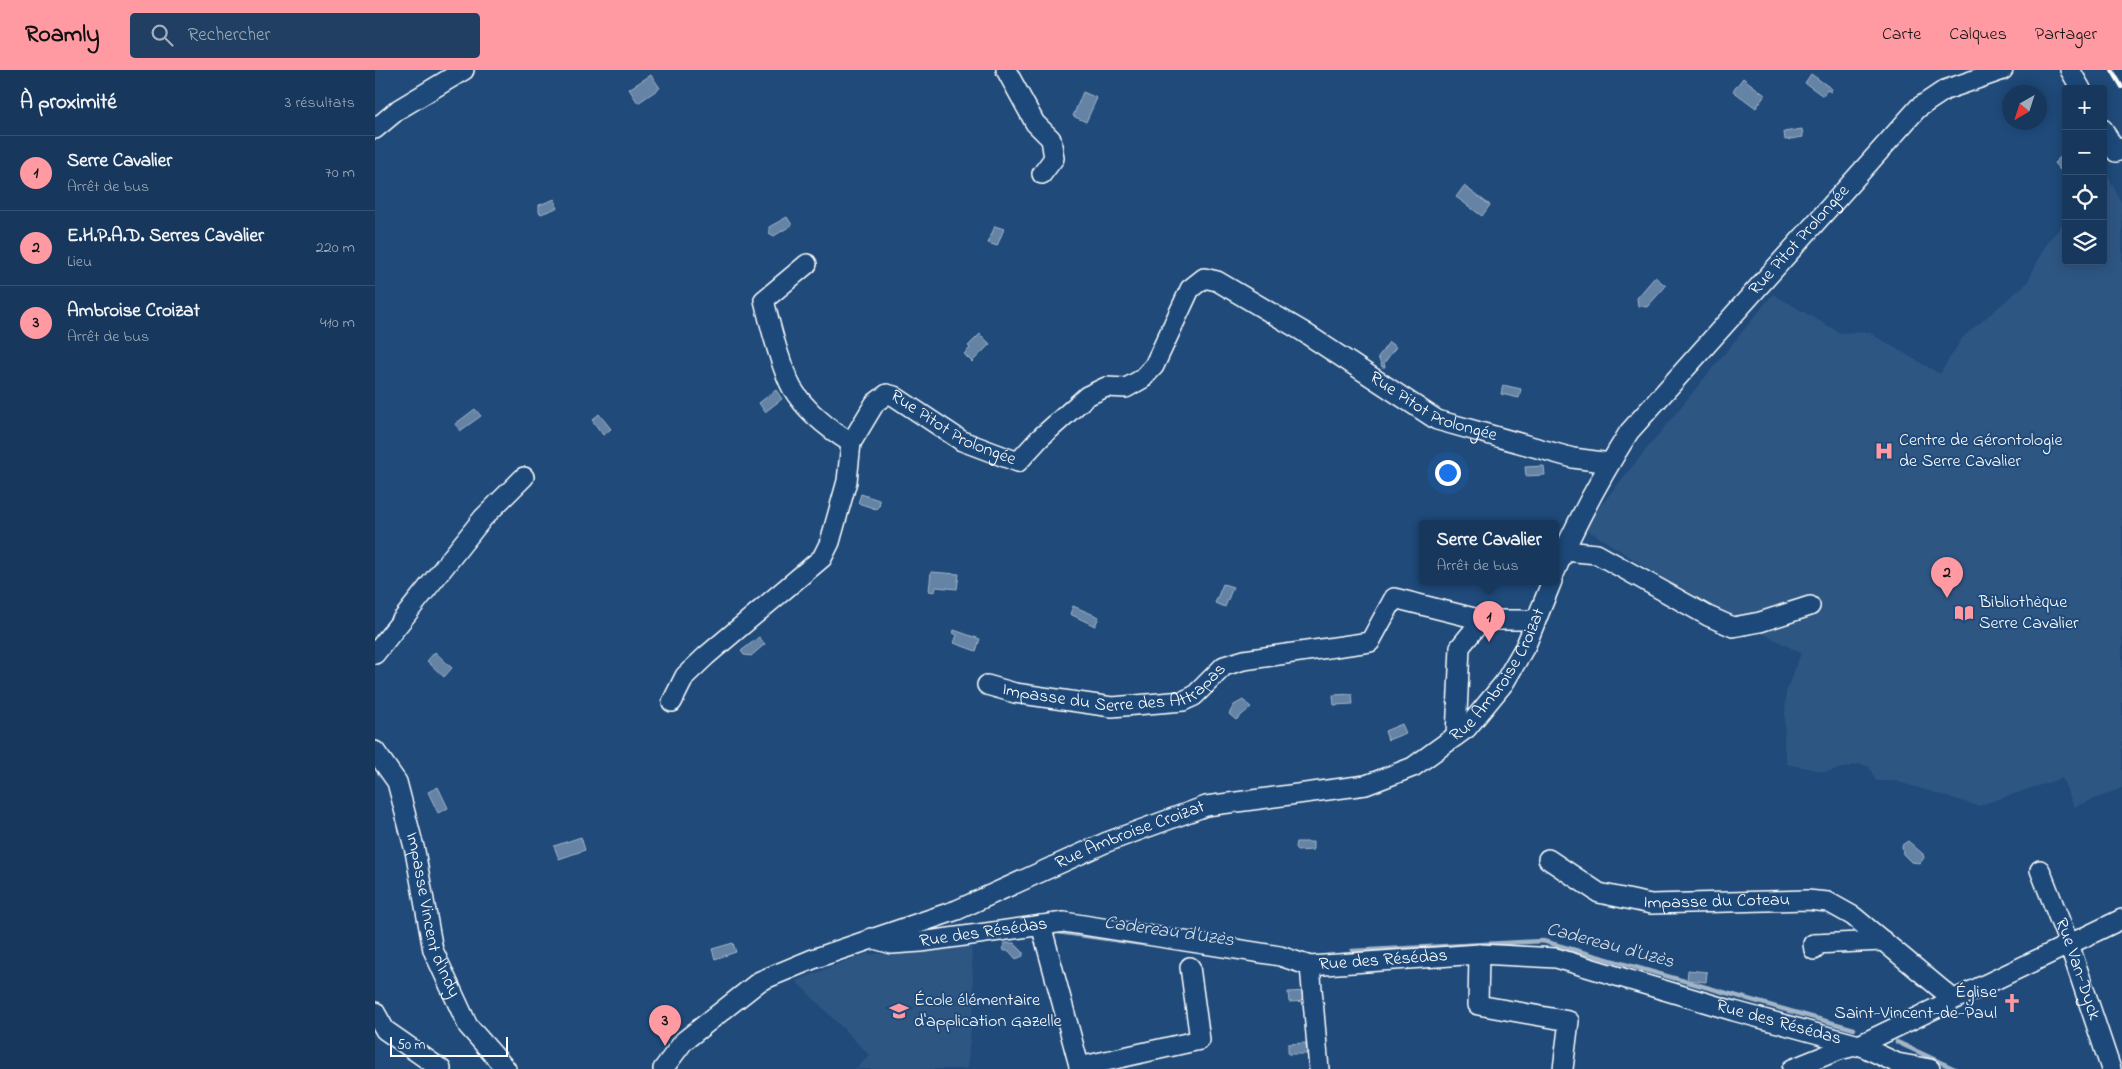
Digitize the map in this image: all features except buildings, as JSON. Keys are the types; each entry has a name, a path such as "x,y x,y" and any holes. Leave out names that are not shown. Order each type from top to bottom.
{"street":[{"path":"375,129 399,109 463,70"},
{"path":"1006,70 1035,123 1051,139 1054,158 1042,174"},
{"name":"Rue Pitot Prolongée","path":"672,702 685,676 822,558 830,542 847,481 851,443 875,403 887,394 894,396 962,441 1018,462 1040,438 1087,396 1106,387 1126,388 1142,380 1154,366 1190,289 1204,278 1217,281 1302,331 1437,420 1573,458 1610,463 1629,432 1919,108 1945,90 2003,70"},
{"path":"2070,70 2079,85"},
{"path":"2104,130 2116,152 2122,148"},
{"path":"807,264 764,300 772,331 792,388 813,413 834,433 851,443"},
{"path":"1559,563 1610,463"},
{"path":"375,654 483,518 524,477"},
{"path":"1564,551 1597,554 1708,616 1733,627 1761,622 1810,606"},
{"name":"Rue Ambroise Croizat","path":"663,1069 684,1041 760,981 813,958 957,910 1107,842 1206,806 1366,785 1413,767 1467,728 1504,683 1526,645 1550,585"},
{"name":"Impasse du Serre des Attrapas","path":"987,685 1015,693 1112,706 1183,701 1194,696 1224,666 1244,660 1370,642 1394,598 1482,620 1536,620"},
{"path":"1456,736 1460,647 1482,620"},
{"name":"Impasse Vincent d'Indy","path":"375,752 397,782 415,851 433,950 468,1026 506,1069"},
{"name":"Impasse du Coteau","path":"1548,859 1599,893 1651,904 1807,900 1828,902 1853,916 1884,940 1953,999"},
{"name":"Rue Van-Dyck","path":"2040,870 2069,944 2111,1069"},
{"path":"1791,1069 1839,1050 1859,1045 2122,919"},
{"name":"Rue des Résédas","path":"871,938 892,944 921,942 1065,922 1280,956 1310,966 1479,954 1555,958 1734,1011 1859,1045 1897,1063 1930,1069"},
{"path":"1041,925 1079,1068 1199,1040 1190,966"},
{"path":"1814,950 1813,944 1884,940"},
{"path":"1479,954 1477,1005 1569,1021 1563,1069"},
{"path":"1310,966 1319,1069"},
{"path":"375,1012 385,1030 441,1069"}],"shaded area":[{"path":"1811,74 1832,89 1831,92 1827,90 1823,96 1805,83"},
{"path":"651,75 660,88 638,103 629,89"},
{"path":"1743,78 1765,95 1756,108 1733,91"},
{"path":"1083,92 1097,98 1086,122 1073,116"},
{"path":"1802,129 1803,137 1785,140 1784,132"},
{"path":"2062,156 2062,168 2060,170 2054,163"},
{"name":"Centre de Gérontologie de Serre Cavalier","path":"2107,174 2122,204 2122,788 2074,807 2062,778 1978,806 1895,781 1876,781 1869,767 1860,764 1826,772 1787,764 1784,745 1786,692 1801,653 1694,598 1583,527 1773,294 1840,333 1868,332 1940,374 1962,338 2027,283 2047,242 2062,225 2062,265 2107,265"},
{"path":"1464,186 1490,205 1482,216 1456,197"},
{"path":"555,199 557,208 541,214 539,212 539,205"},
{"path":"787,217 792,225 774,236 769,233 769,227"},
{"path":"995,226 1004,229 997,246 988,243"},
{"path":"1655,277 1666,286 1647,307 1638,306 1637,298"},
{"path":"980,334 990,344 972,362 964,354 970,348 968,346"},
{"path":"1389,342 1396,347 1384,363 1385,367 1382,367 1378,357"},
{"path":"1503,385 1521,389 1519,398 1501,394"},
{"path":"776,390 782,399 765,412 759,403"},
{"path":"475,409 481,416 460,431 455,424"},
{"path":"599,414 611,429 603,435 592,420"},
{"path":"1544,466 1545,475 1526,476 1525,467"},
{"path":"861,494 879,500 880,505 876,509 858,503"},
{"path":"931,572 959,574 957,589 936,587 935,592 929,591"},
{"path":"1223,584 1233,587 1225,607 1215,603"},
{"path":"1073,606 1099,617 1095,626 1070,614"},
{"path":"954,630 980,639 976,651 954,643 957,635 953,633"},
{"path":"759,637 765,644 751,656 744,655 741,651"},
{"path":"435,652 452,668 444,677 427,661"},
{"path":"1352,694 1353,704 1334,705 1333,695"},
{"path":"1243,700 1251,707 1236,720 1229,714 1234,705"},
{"path":"1402,724 1406,733 1388,740 1385,731"},
{"path":"438,787 448,808 438,813 428,792"},
{"path":"581,837 585,850 559,859 554,846"},
{"path":"1908,841 1923,854 1924,858 1920,863 1911,862 1903,854 1902,845"},
{"path":"1296,842 1313,842 1313,850 1297,851 1295,847"},
{"name":"École élémentaire d'application Gazelle","path":"971,941 974,1000 967,1069 855,1069 869,1055 796,981 861,955 892,953"},
{"path":"733,943 736,952 715,959 712,949"},
{"path":"1005,943 1014,943 1023,952 1023,956 1016,959 1009,951 1002,949"},
{"path":"1688,970 1707,972 1706,982 1687,980"},
{"path":"1308,991 1309,1001 1289,1002 1288,992"},
{"path":"1306,1043 1307,1054 1288,1054 1288,1044"}],"waterway":[{"name":"Cadereau d'Uzès","path":"1058,932 1143,944"},
{"name":"Cadereau d'Uzès","path":"1352,951 1543,941 1854,1029"},
{"name":"Cadereau d'Uzès","path":"1897,1042 1955,1069"}],"railway":[{"path":"2112,70 2122,87"}],"place":[{"name":"Centre de Gérontologie de Serre Cavalier","path":"1884,451"},
{"name":"E.H.P.A.D. Serres Cavalier","path":"1947,598"},
{"name":"Bibliothèque Serre Cavalier","path":"1964,613"},
{"name":"Serre Cavalier","path":"1489,642"},
{"name":"Église Saint-Vincent-de-Paul","path":"2012,1003"},
{"name":"École élémentaire d'application Gazelle","path":"899,1011"},
{"name":"Ambroise Croizat","path":"665,1046"}]}
